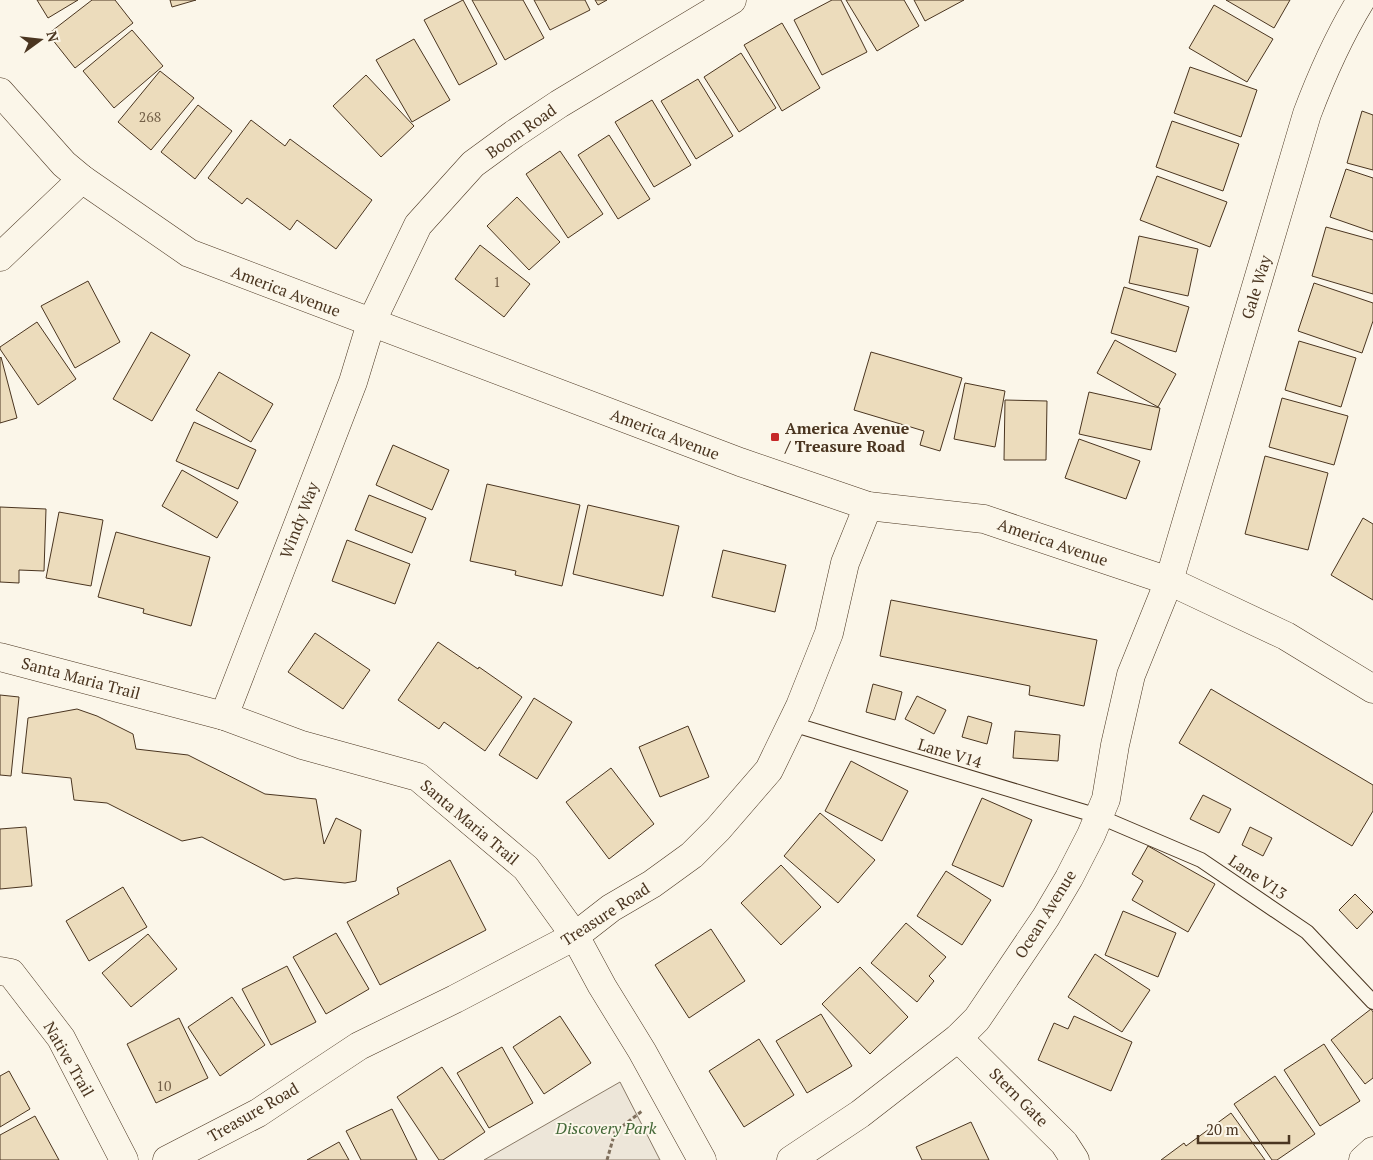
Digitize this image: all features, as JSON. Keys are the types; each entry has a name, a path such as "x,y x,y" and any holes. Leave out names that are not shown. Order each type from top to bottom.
{"street":[{"name":"Boom Road","path":"371,323 418,225 473,164 559,104 732,0"},
{"name":"Gale Way","path":"1169,581 1307,114 1318,83 1343,30 1361,0"},
{"name":"America Avenue","path":"0,92 64,164 189,254 740,462 868,506 984,519 1169,581 1286,636 1373,689"},
{"path":"0,257 82,178"},
{"name":"Windy Way","path":"224,716 353,382 371,323"},
{"name":"Treasure Road","path":"167,1160 258,1114 359,1046 455,999 575,936 611,908 652,884 692,855 718,830 769,770 792,724 829,633 845,563 868,506"},
{"name":"Ocean Avenue","path":"791,1160 860,1114 958,1038 977,1019 1046,917 1091,835 1106,799 1115,745 1131,675 1169,581"},
{"name":"Santa Maria Trail","path":"0,657 224,716 302,745 418,777 526,868 575,936 602,986 642,1051 702,1160"},
{"name":"Native Trail","path":"0,971 11,973 61,1038 124,1160"},
{"name":"Stern Gate","path":"958,1038 1064,1143 1075,1160"},
{"path":"1363,1160 1373,1151"}],"lane":[{"name":"Lane V14","path":"792,724 1098,816"},
{"name":"Lane V13","path":"1098,816 1201,860 1307,932 1373,1002"}],"path":[{"path":"606,1160 615,1132 664,1093"}],"green space":[{"name":"Discovery Park","path":"620,1082 660,1160 484,1160"}],"building":[{"path":"37,0 78,0 48,18"},
{"path":"92,0 115,0 133,23 75,68 48,34"},
{"path":"170,0 196,0 172,7"},
{"path":"463,0 497,64 459,85 424,20"},
{"path":"472,0 523,0 544,38 505,60"},
{"path":"534,0 585,0 590,10 550,30"},
{"path":"595,0 607,0 598,5"},
{"path":"832,0 841,0 867,52 822,75 794,20"},
{"path":"846,0 904,0 919,26 877,51"},
{"path":"914,0 964,0 925,21"},
{"path":"1226,0 1290,0 1274,28"},
{"path":"1214,5 1273,39 1247,82 1189,48"},
{"path":"782,23 820,88 782,111 744,45"},
{"path":"132,30 163,66 114,108 83,71"},
{"path":"414,39 450,100 412,122 376,60"},
{"path":"741,53 776,108 739,132 704,77"},
{"path":"1190,67 1257,90 1241,137 1174,113"},
{"path":"160,71 194,98 151,150 118,122"},
{"path":"366,75 414,126 381,157 333,106"},
{"path":"698,79 733,136 696,159 661,101"},
{"path":"652,100 691,165 654,187 615,122"},
{"path":"198,105 232,131 195,179 161,152"},
{"path":"1362,111 1373,115 1373,170 1347,163"},
{"path":"251,120 285,146 290,139 372,200 336,249 297,220 290,230 247,198 242,204 208,178"},
{"path":"1172,121 1239,144 1223,191 1156,167"},
{"path":"609,135 650,199 618,219 578,155"},
{"path":"560,151 603,214 568,238 526,174"},
{"path":"1346,169 1373,178 1373,232 1330,217"},
{"path":"1157,176 1227,202 1210,247 1140,220"},
{"path":"517,197 560,242 529,270 487,226"},
{"path":"1326,227 1373,240 1373,294 1312,276"},
{"path":"1139,236 1198,249 1188,296 1129,283"},
{"path":"480,245 530,284 504,317 455,279"},
{"path":"88,281 120,342 75,368 41,306"},
{"path":"1314,283 1373,303 1373,321 1362,353 1298,331"},
{"path":"1124,287 1189,307 1176,352 1111,333"},
{"path":"37,322 76,379 38,405 0,349 0,347"},
{"path":"151,332 190,355 152,421 113,399"},
{"path":"1115,340 1176,374 1158,407 1097,373"},
{"path":"1299,341 1356,358 1341,407 1285,390"},
{"path":"871,352 962,378 940,451 920,445 924,431 854,410"},
{"path":"0,358 17,418 0,423"},
{"path":"219,372 273,404 251,442 196,410"},
{"path":"965,383 1005,391 995,447 954,439"},
{"path":"1089,392 1160,408 1151,450 1079,434"},
{"path":"1282,398 1348,416 1334,465 1269,447"},
{"path":"1005,400 1047,401 1046,460 1004,460"},
{"path":"194,422 256,450 238,489 176,461"},
{"path":"1079,439 1140,461 1126,499 1065,478"},
{"path":"393,445 449,470 432,510 376,485"},
{"path":"1265,456 1328,473 1308,550 1245,534"},
{"path":"182,470 238,502 217,538 162,506"},
{"path":"487,484 580,505 562,586 515,575 516,571 470,561"},
{"path":"369,495 426,518 412,553 355,530"},
{"path":"588,505 679,526 663,596 573,574"},
{"path":"0,507 46,509 44,571 19,570 19,583 0,582"},
{"path":"59,512 103,520 91,586 46,578"},
{"path":"1363,518 1373,524 1373,600 1331,575"},
{"path":"116,532 210,557 191,626 143,613 144,609 98,597"},
{"path":"347,540 410,564 395,604 332,581"},
{"path":"723,550 786,565 775,612 712,597"},
{"path":"891,600 1097,640 1084,706 1029,695 1030,686 880,656"},
{"path":"315,633 370,670 343,709 288,672"},
{"path":"438,642 478,669 479,667 522,697 485,751 444,722 439,729 398,700"},
{"path":"873,684 902,692 895,720 866,712"},
{"path":"1211,689 1373,785 1373,811 1352,846 1179,743"},
{"path":"0,695 19,697 11,776 0,775"},
{"path":"917,696 946,710 934,734 905,719"},
{"path":"534,698 572,722 537,779 499,755"},
{"path":"77,709 97,716 133,734 136,749 188,755 265,794 316,799 324,844 336,818 361,830 356,881 345,883 296,878 284,880 202,837 182,841 107,803 74,800 71,778 22,773 28,718"},
{"path":"968,716 992,723 987,744 962,737"},
{"path":"688,726 709,777 660,797 639,747"},
{"path":"1015,731 1060,735 1058,761 1013,758"},
{"path":"851,761 908,791 882,841 825,811"},
{"path":"611,768 654,824 609,859 566,802"},
{"path":"1203,795 1231,809 1219,833 1190,819"},
{"path":"982,798 1032,820 1003,887 952,865"},
{"path":"820,813 875,860 838,903 784,856"},
{"path":"26,827 32,886 0,889 0,829"},
{"path":"1250,827 1272,838 1263,856 1242,845"},
{"path":"1148,846 1215,884 1188,932 1132,900 1143,881 1132,874"},
{"path":"450,860 486,930 380,985 347,922 399,894 397,888"},
{"path":"781,865 821,907 781,945 741,903"},
{"path":"946,871 991,900 962,945 917,916"},
{"path":"123,887 147,927 89,961 66,921"},
{"path":"1355,894 1373,912 1357,929 1339,910"},
{"path":"1123,911 1176,933 1158,977 1105,955"},
{"path":"906,923 946,957 929,976 934,981 917,1002 871,963"},
{"path":"711,929 745,981 689,1018 655,965"},
{"path":"336,933 369,989 326,1014 293,957"},
{"path":"148,934 177,969 131,1007 102,973"},
{"path":"1095,954 1150,990 1122,1032 1068,997"},
{"path":"287,966 316,1022 271,1045 242,989"},
{"path":"860,967 908,1017 870,1054 822,1004"},
{"path":"232,997 265,1045 220,1076 188,1027"},
{"path":"1371,1009 1373,1012 1373,1078 1365,1084 1331,1040"},
{"path":"821,1014 852,1066 807,1093 776,1041"},
{"path":"560,1016 591,1063 544,1094 513,1047"},
{"path":"1074,1016 1132,1042 1111,1091 1038,1060 1054,1023 1068,1029"},
{"path":"179,1018 208,1078 156,1103 127,1044"},
{"path":"759,1039 794,1095 744,1127 709,1071"},
{"path":"1324,1044 1360,1101 1320,1126 1284,1070"},
{"path":"502,1047 533,1103 489,1128 457,1073"},
{"path":"442,1067 485,1132 443,1160 439,1160 397,1097"},
{"path":"9,1071 30,1109 0,1127 0,1076"},
{"path":"1275,1076 1315,1134 1277,1160 1272,1160 1234,1104"},
{"path":"392,1109 417,1160 361,1160 346,1131"},
{"path":"1231,1113 1265,1160 1161,1160 1184,1143 1186,1146"},
{"path":"35,1116 59,1160 0,1160 0,1135"},
{"path":"971,1122 989,1160 922,1160 916,1147"},
{"path":"339,1142 349,1160 307,1160"}],"place":[{"name":"America Avenue / Treasure Road","path":"775,437"}]}
